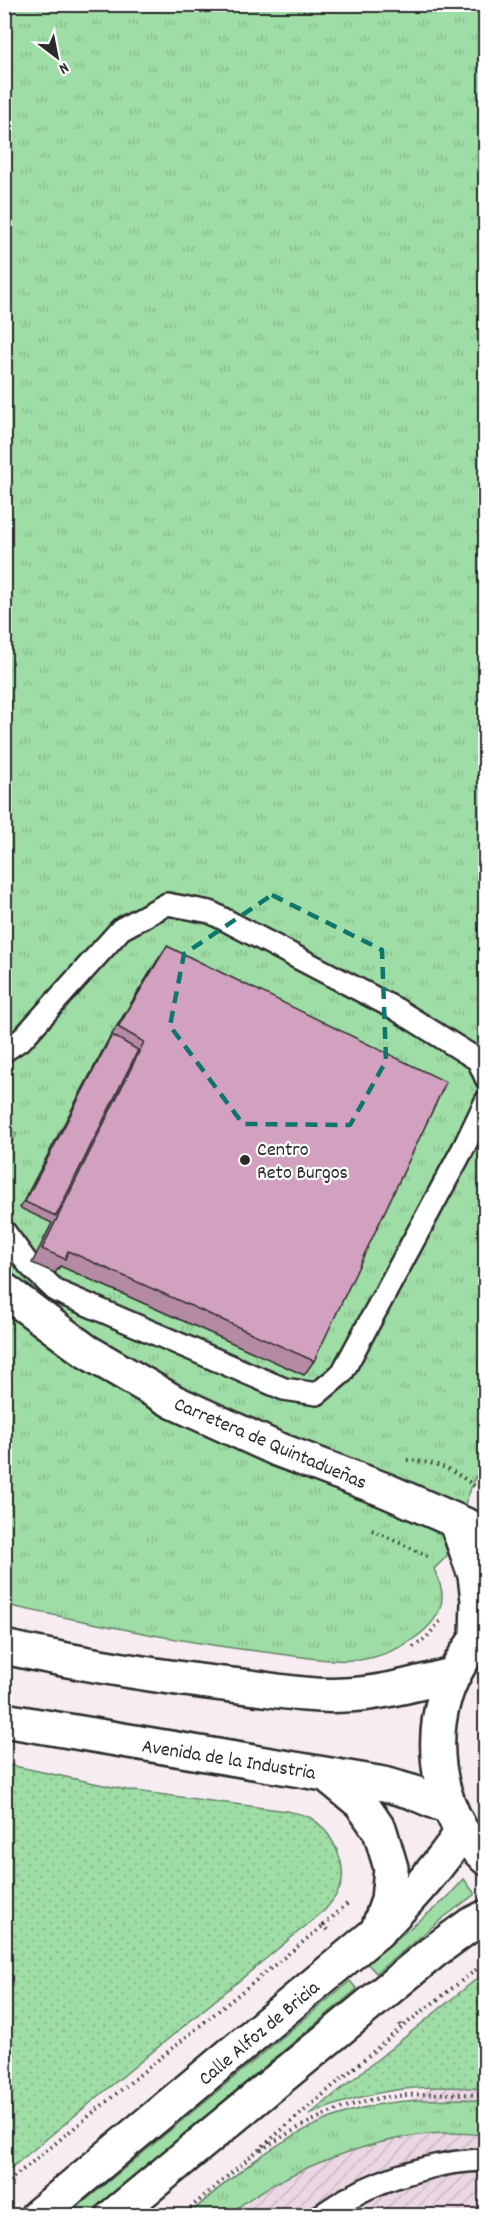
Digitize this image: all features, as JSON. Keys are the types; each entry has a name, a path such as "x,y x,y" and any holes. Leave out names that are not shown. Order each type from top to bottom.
{"street":[{"name":"Carretera de Quintadueñas","path":"4,1290 86,1350 174,1402 277,1449 385,1490 486,1534"},
{"path":"456,1522 475,1575 481,1633 452,1675 441,1707 437,1742 440,1775 456,1820 486,1858"},
{"path":"4,1647 45,1656 218,1683 316,1695 383,1691 452,1675"},
{"name":"Avenida de la Industria","path":"4,1720 384,1784 412,1792 456,1820"},
{"path":"323,1772 361,1803 380,1831 391,1868 388,1900 377,1932"},
{"name":"Calle Alfoz de Bricia","path":"37,2216 377,1932 419,1890 442,1862 456,1820"},
{"path":"113,2216 433,1952 470,1925 486,1917"}],"lane":[{"path":"4,1052 22,1040 121,929 167,904 210,912 396,1009 478,1060 486,1078"},
{"path":"4,1231 28,1265 56,1291 284,1389 317,1394 342,1373 464,1147 486,1101"},
{"path":"320,2216 353,2195 398,2176 435,2167 486,2160"}],"path":[{"path":"399,1459 425,1461 445,1467 462,1476 477,1488"},
{"path":"372,1530 433,1558"},
{"path":"4,2185 324,1925"},
{"path":"181,2216 402,2027"},
{"path":"249,2157 302,2126 374,2099 465,2094 486,2096"}],"highlighted area":[{"path":"272,895 382,950 386,1061 350,1125 243,1124 170,1026 184,954"}],"shaded area":[{"path":"485,2054 485,2215 229,2216 265,2190"}],"green space":[{"path":"4,5 485,5 485,1484 475,1477 446,1557 434,1569 442,1595 440,1608 434,1620 424,1631 399,1648 371,1658 326,1660 239,1649 138,1632 5,1605"},
{"path":"4,1131 17,1133 5,1156"},
{"path":"5,1764 127,1790 304,1815 317,1822 329,1836 341,1863 342,1881 325,1910 5,2173 4,2069 7,2021 4,2000"},
{"path":"464,1879 475,1894 376,1973 367,1963 446,1899"},
{"path":"485,1972 485,2089 438,2087 395,2090 353,2099 309,2115"},
{"path":"350,1981 357,1989 102,2203 86,2215 68,2215"},
{"path":"463,2099 485,2102 485,2135 449,2133 422,2135 363,2148 303,2170 276,2183 229,2215 188,2215 252,2162 298,2133 323,2121 387,2103"}],"building":[{"name":"Centro Reto Burgos","path":"167,946 446,1082 314,1361 68,1251 65,1259 42,1249 144,1042 118,1027"},
{"path":"112,1035 138,1050 56,1216 25,1202"}],"place":[{"name":"Centro Reto Burgos","path":"245,1160"}]}
